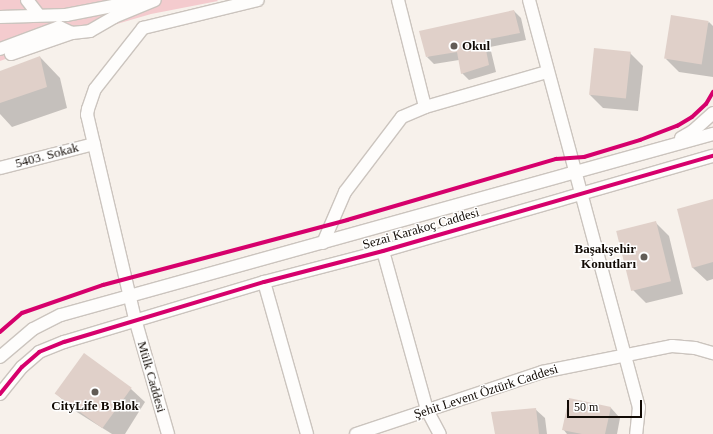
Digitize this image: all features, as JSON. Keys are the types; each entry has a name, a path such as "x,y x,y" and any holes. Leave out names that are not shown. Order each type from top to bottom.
{"street":[{"path":"27,0 38,14"},
{"path":"0,41 66,15 145,0"},
{"path":"0,57 72,33 90,31 114,17 155,0"},
{"name":"Mülk Caddesi","path":"168,434 135,319 87,116 93,94 143,28 258,0"},
{"path":"398,0 425,107"},
{"path":"529,0 547,72 639,407 636,434"},
{"path":"0,16 38,14 66,15"},
{"path":"0,49 59,27 72,33"},
{"path":"322,243 345,192 394,125 402,117 425,107 547,72"},
{"path":"664,148 693,131 713,113"},
{"path":"0,357 33,329 61,315 713,134"},
{"name":"5403. Sokak","path":"0,168 94,144"},
{"name":"Sezai Karakoç Caddesi","path":"0,394 22,368 40,352 135,319 264,282 383,251 580,192 713,156"},
{"path":"383,251 428,410 440,434"},
{"path":"264,282 307,434"},
{"name":"Şehit Levent Öztürk Caddesi","path":"356,434 542,372 624,354 672,346 695,348 713,353"}],"shaded area":[{"path":"0,0 218,1 151,14 38,47 0,61"}],"building":[{"name":"Okul","path":"514,10 520,33 484,40 489,65 461,74 457,52 426,57 419,31"},
{"path":"671,15 709,21 702,64 664,58"},
{"path":"594,48 631,52 626,99 589,95"},
{"path":"40,56 47,87 0,103 0,71"},
{"path":"713,199 713,262 692,268 677,209"},
{"name":"Başakşehir Konutları","path":"656,221 671,281 631,291 616,231"},
{"name":"CityLife B Blok","path":"84,353 132,388 102,428 55,393"},
{"path":"569,398 611,407 605,434 582,434 562,430"},
{"path":"536,408 539,434 495,434 491,412"}],"cycle path":[{"path":"0,332 22,313 103,285 347,220 556,159 584,157 640,140 677,126 692,117 706,104 713,92"},
{"path":"0,394 22,367 39,352 64,342 264,282 383,251 713,156"}],"place":[{"name":"Okul","path":"454,46"},
{"name":"Başakşehir Konutları","path":"644,257"},
{"name":"CityLife B Blok","path":"95,392"}]}
